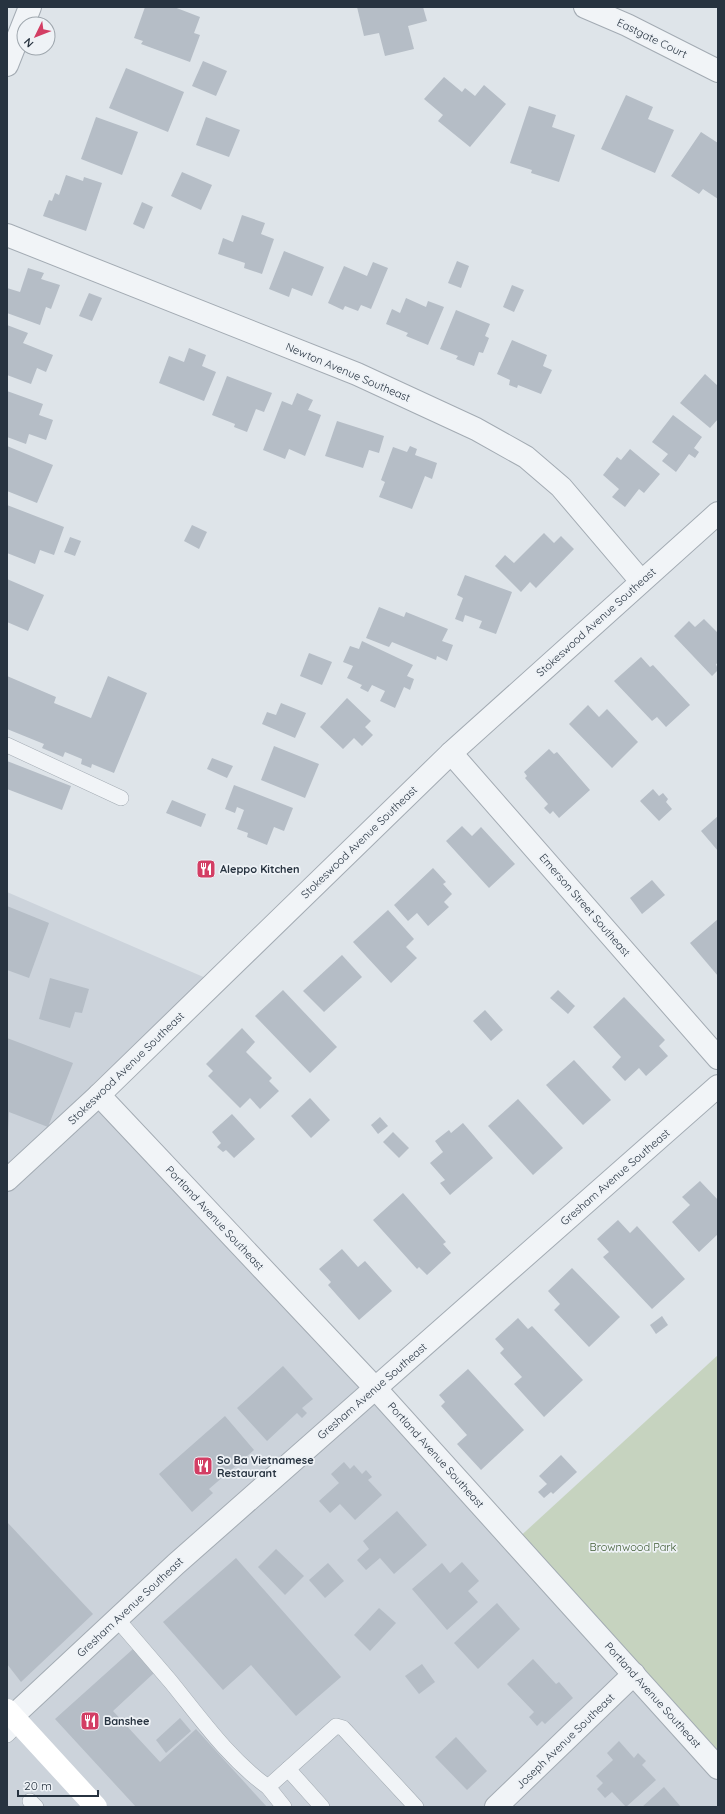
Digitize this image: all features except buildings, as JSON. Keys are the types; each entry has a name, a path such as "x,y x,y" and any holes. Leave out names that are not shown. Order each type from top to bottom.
{"main road":[{"path":"11,1721 93,1806"}],"street":[{"path":"7,65 30,7"},
{"name":"Eastgate Court","path":"585,7 627,25 718,71"},
{"name":"Newton Avenue Southeast","path":"7,236 357,374 476,429 526,457 561,487 642,580"},
{"name":"Stokeswood Avenue Southeast","path":"7,1180 99,1095 451,753 718,513"},
{"name":"Emerson Street Southeast","path":"451,753 718,1058"},
{"name":"Gresham Avenue Southeast","path":"11,1721 176,1564 718,1086"},
{"name":"Portland Avenue Southeast","path":"99,1095 376,1389 718,1768"},
{"name":"Joseph Avenue Southeast","path":"496,1807 634,1674"}],"lane":[{"path":"7,745 121,798"},
{"path":"117,1619 171,1682 203,1724 250,1774 268,1787 284,1807"},
{"path":"268,1787 336,1726 343,1728 416,1807"},
{"path":"288,1769 322,1807"}],"shaded area":[{"path":"7,892 215,982 99,1095 718,1768 718,1807 7,1807"}],"green space":[{"name":"Brownwood Park","path":"718,1355 718,1768 514,1542"}],"place":[{"name":"Aleppo Kitchen","path":"206,869"},
{"name":"So Ba Vietnamese Restaurant","path":"203,1466"},
{"name":"Banshee","path":"90,1721"}]}
